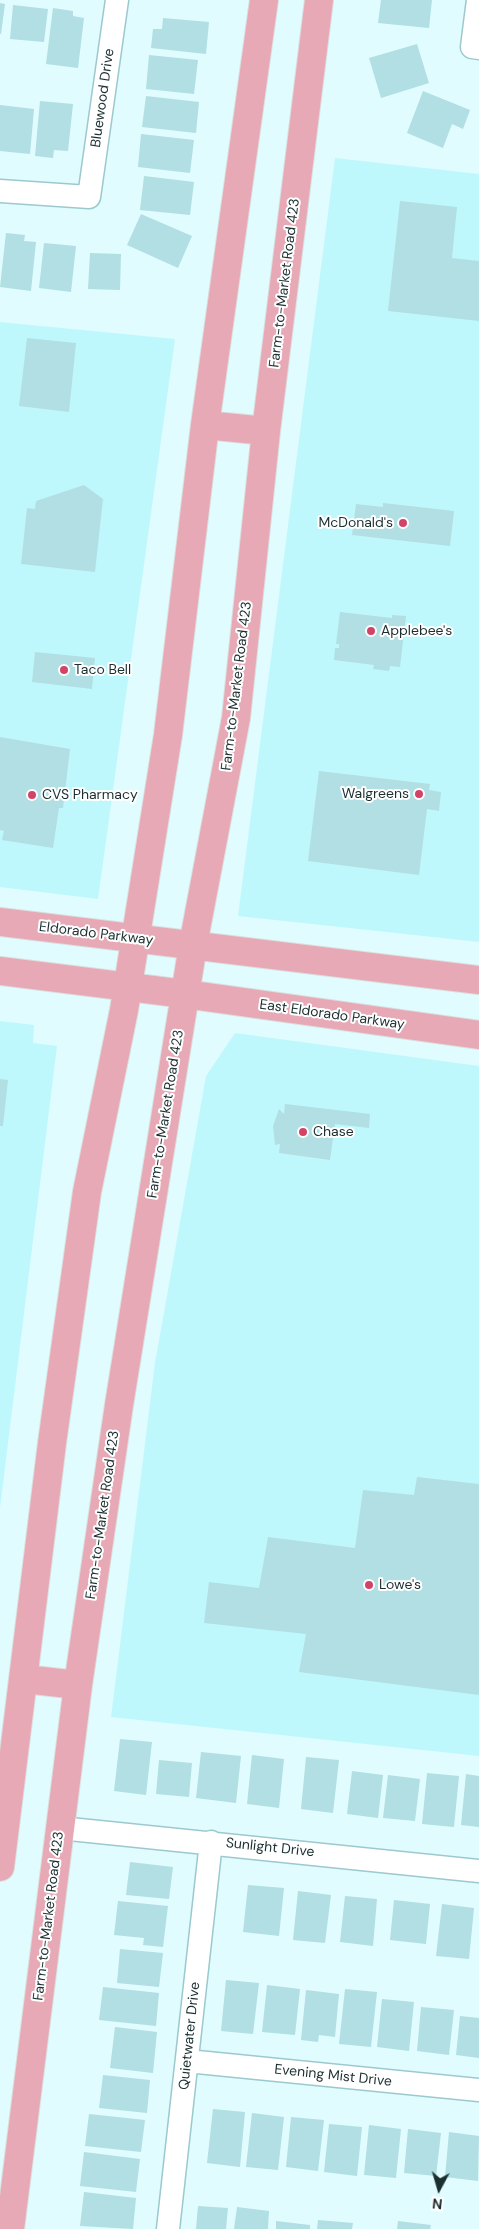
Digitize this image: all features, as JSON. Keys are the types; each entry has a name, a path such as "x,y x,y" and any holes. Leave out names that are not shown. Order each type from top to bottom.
{"main road":[{"path":"0,1867 52,1442 86,1192 128,987 168,735 205,425 264,0"},
{"name":"Farm-to-Market Road 423","path":"10,2229 78,1685 122,1386 193,945 236,718 266,431 319,0"},
{"path":"205,425 266,431"},
{"name":"Eldorado Parkway","path":"0,922 193,945"},
{"path":"193,945 479,980"},
{"path":"0,971 186,994"},
{"name":"East Eldorado Parkway","path":"186,994 479,1035"},
{"path":"24,1679 78,1685"}],"street":[{"name":"Bluewood Drive","path":"0,192 89,197 117,0"},
{"path":"476,47 478,0"},
{"name":"Sunlight Drive","path":"60,1828 212,1842 479,1871"},
{"name":"Quietwater Drive","path":"168,2229 212,1842"},
{"name":"Evening Mist Drive","path":"187,2062 479,2090"}],"shaded area":[{"path":"335,158 479,174 479,942 238,916"},
{"path":"0,322 175,339 98,899 0,887"},
{"path":"0,1021 34,1025 33,1043 57,1046 0,1508"},
{"path":"235,1033 479,1066 479,1756 111,1717 155,1363 206,1076"}],"building":[{"path":"381,0 432,0 429,28 378,23"},
{"path":"0,3 5,4 1,34 0,34"},
{"path":"13,5 48,9 44,42 10,39"},
{"path":"53,8 73,11 73,16 84,18 78,68 46,64"},
{"path":"163,18 209,22 206,54 151,48 153,29 162,29"},
{"path":"417,44 429,83 381,98 369,58"},
{"path":"149,55 198,60 194,94 146,89"},
{"path":"423,91 470,110 463,129 452,124 443,148 407,133"},
{"path":"146,96 199,102 196,133 142,127"},
{"path":"40,101 73,104 68,151 54,150 53,158 35,156"},
{"path":"0,105 34,109 30,154 0,151"},
{"path":"141,134 194,140 190,173 138,167"},
{"path":"144,176 194,182 190,215 140,210"},
{"path":"400,201 457,207 452,258 479,261 479,321 388,311"},
{"path":"141,214 192,236 178,268 127,245"},
{"path":"6,233 25,235 24,241 36,242 31,291 0,287"},
{"path":"44,243 76,246 71,292 39,288"},
{"path":"90,253 121,254 120,290 88,289"},
{"path":"27,338 76,343 69,412 19,406"},
{"path":"84,485 103,499 95,572 21,564 27,508 35,509 36,501"},
{"name":"McDonald's","path":"383,503 454,511 450,546 352,535 356,504 383,507"},
{"name":"Applebee's","path":"340,612 392,618 392,615 406,616 400,667 390,666 389,671 373,669 374,665 334,660 335,648 339,648 339,644 336,644"},
{"name":"Taco Bell","path":"35,652 95,658 92,689 32,682"},
{"name":"CVS Pharmacy","path":"0,737 70,749 63,808 59,808 53,848 2,840 4,831 0,830"},
{"name":"Walgreens","path":"319,771 430,784 429,790 441,792 439,811 427,809 419,875 308,861"},
{"path":"0,1079 8,1080 3,1126 0,1126"},
{"name":"Chase","path":"285,1104 370,1114 369,1128 335,1124 330,1160 279,1153 280,1144 275,1145 273,1126 279,1109 284,1114"},
{"name":"Lowe's","path":"417,1477 479,1484 479,1695 299,1672 306,1634 204,1623 209,1582 259,1588 268,1537 355,1548 363,1490 414,1495"},
{"path":"120,1739 152,1742 146,1795 114,1791"},
{"path":"201,1752 241,1756 236,1803 196,1798"},
{"path":"252,1755 284,1759 279,1808 247,1804"},
{"path":"306,1757 339,1760 333,1813 301,1809"},
{"path":"159,1760 192,1763 189,1797 156,1794"},
{"path":"352,1771 383,1775 378,1818 347,1814"},
{"path":"427,1773 459,1776 454,1827 422,1824"},
{"path":"466,1774 479,1776 479,1827 461,1825"},
{"path":"388,1775 420,1779 415,1821 383,1818"},
{"path":"130,1862 173,1867 169,1899 126,1895"},
{"path":"248,1885 284,1888 279,1936 243,1932"},
{"path":"298,1891 331,1895 325,1943 293,1940"},
{"path":"345,1896 377,1899 373,1946 340,1942"},
{"path":"394,1900 430,1904 426,1944 390,1940"},
{"path":"118,1901 168,1906 163,1947 143,1945 144,1938 114,1935"},
{"path":"442,1904 474,1908 469,1959 436,1956"},
{"path":"120,1949 163,1953 159,1987 117,1983"},
{"path":"226,1980 259,1983 253,2034 221,2031"},
{"path":"267,1985 300,1989 295,2035 262,2032"},
{"path":"103,1987 159,1993 156,2026 99,2020"},
{"path":"345,1989 377,1992 371,2047 339,2044"},
{"path":"306,1990 339,1994 335,2037 319,2035 318,2042 301,2040"},
{"path":"382,1999 414,2002 409,2051 377,2047"},
{"path":"421,2007 454,2010 449,2055 417,2051"},
{"path":"460,2016 479,2018 479,2058 456,2055"},
{"path":"115,2027 157,2032 153,2073 110,2068"},
{"path":"103,2075 150,2080 147,2113 99,2108"},
{"path":"213,2109 245,2112 240,2167 207,2163"},
{"path":"252,2113 284,2117 278,2170 246,2167"},
{"path":"89,2114 145,2120 141,2152 85,2146"},
{"path":"291,2117 324,2120 318,2171 286,2167"},
{"path":"329,2124 362,2127 357,2176 324,2172"},
{"path":"369,2125 401,2129 396,2178 364,2175"},
{"path":"408,2129 441,2133 436,2176 404,2173"},
{"path":"449,2132 479,2136 478,2181 445,2177"},
{"path":"84,2152 140,2159 136,2192 80,2186"},
{"path":"84,2192 136,2198 133,2229 80,2226"},
{"path":"198,2206 228,2208 226,2229 196,2229"},
{"path":"237,2207 269,2211 268,2229 234,2229"},
{"path":"318,2220 353,2223 352,2229 317,2229"},
{"path":"276,2221 310,2225 310,2229 276,2229"},
{"path":"398,2221 431,2225 430,2229 397,2229"}],"place":[{"name":"McDonald's","path":"403,523"},
{"name":"Applebee's","path":"371,631"},
{"name":"Taco Bell","path":"64,670"},
{"name":"Walgreens","path":"419,794"},
{"name":"CVS Pharmacy","path":"32,795"},
{"name":"Chase","path":"303,1132"},
{"name":"Lowe's","path":"369,1585"}]}
